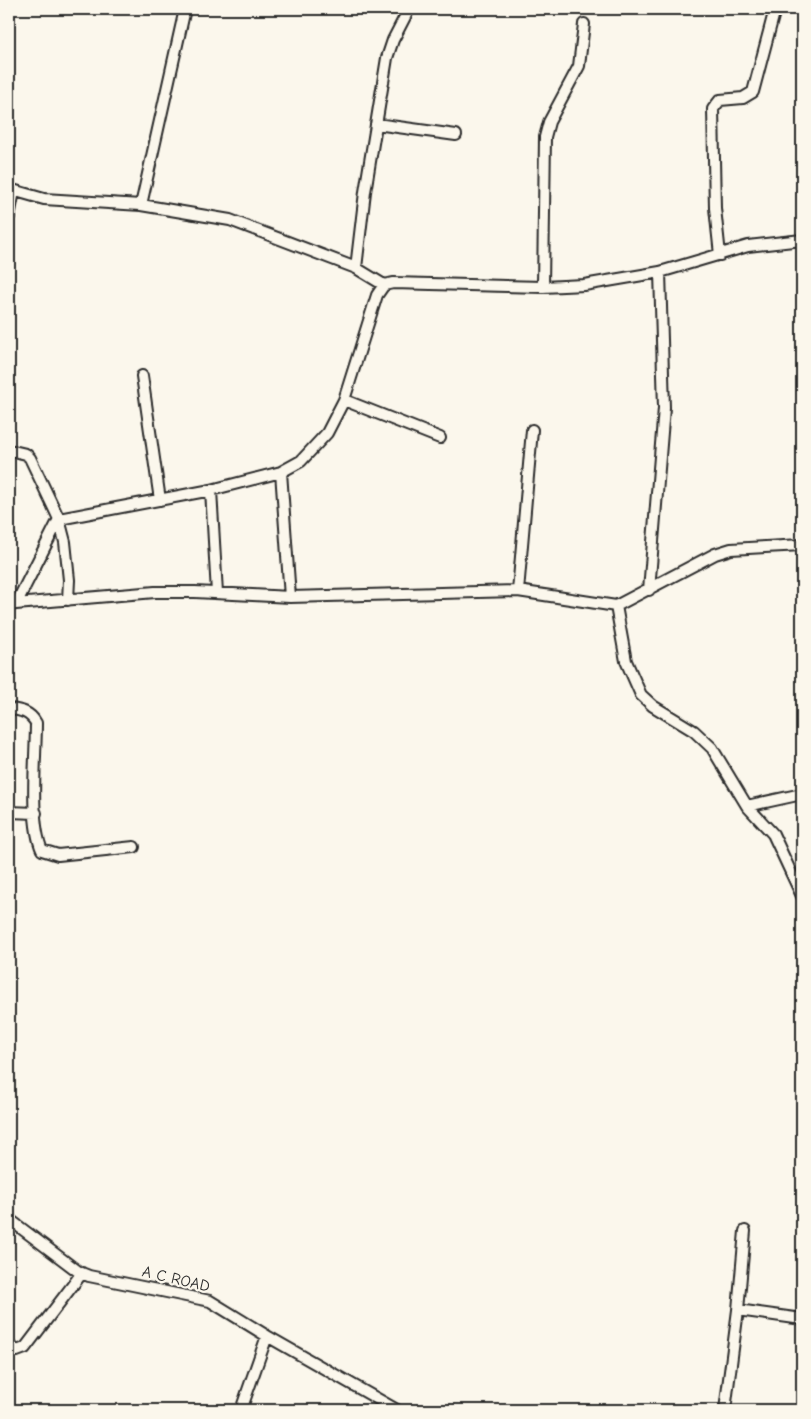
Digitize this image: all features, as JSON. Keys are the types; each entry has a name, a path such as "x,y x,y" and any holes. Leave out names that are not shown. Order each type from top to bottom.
{"street":[{"path":"141,205 185,9"},
{"path":"356,268 365,192 390,49 409,9"},
{"path":"720,255 715,208 713,108 720,100 743,98 750,96 753,92 775,9"},
{"path":"543,287 545,137 549,122 579,66 584,24"},
{"path":"376,124 456,136"},
{"path":"9,217 12,190 44,200 141,205 230,220 356,268 384,285"},
{"path":"58,519 211,490 281,472 301,461 327,433 344,400 377,295 384,285 393,283 543,287 584,285 660,272 761,243 802,240"},
{"path":"649,590 664,408 660,272"},
{"path":"142,376 160,500"},
{"path":"344,400 440,438"},
{"path":"518,591 532,430"},
{"path":"9,450 26,454 30,458 58,519 68,560 68,600"},
{"path":"281,472 290,597"},
{"path":"211,490 217,593"},
{"path":"13,605 58,519"},
{"path":"13,605 154,592 290,597 518,591 616,606 708,557 731,549 802,545"},
{"path":"616,606 626,660 641,695 653,706 694,731 712,748 747,806 773,834 802,896"},
{"path":"9,709 24,711 32,716 36,723 36,813 38,836 44,852 58,855 134,847"},
{"path":"747,806 802,794"},
{"path":"9,812 36,813"},
{"name":"A C ROAD","path":"9,1220 72,1268 82,1273 210,1301 267,1336 397,1410"},
{"path":"725,1410 738,1310 745,1231"},
{"path":"9,1345 17,1352 26,1348 82,1273"},
{"path":"738,1310 802,1318"},
{"path":"241,1410 267,1336"}]}
